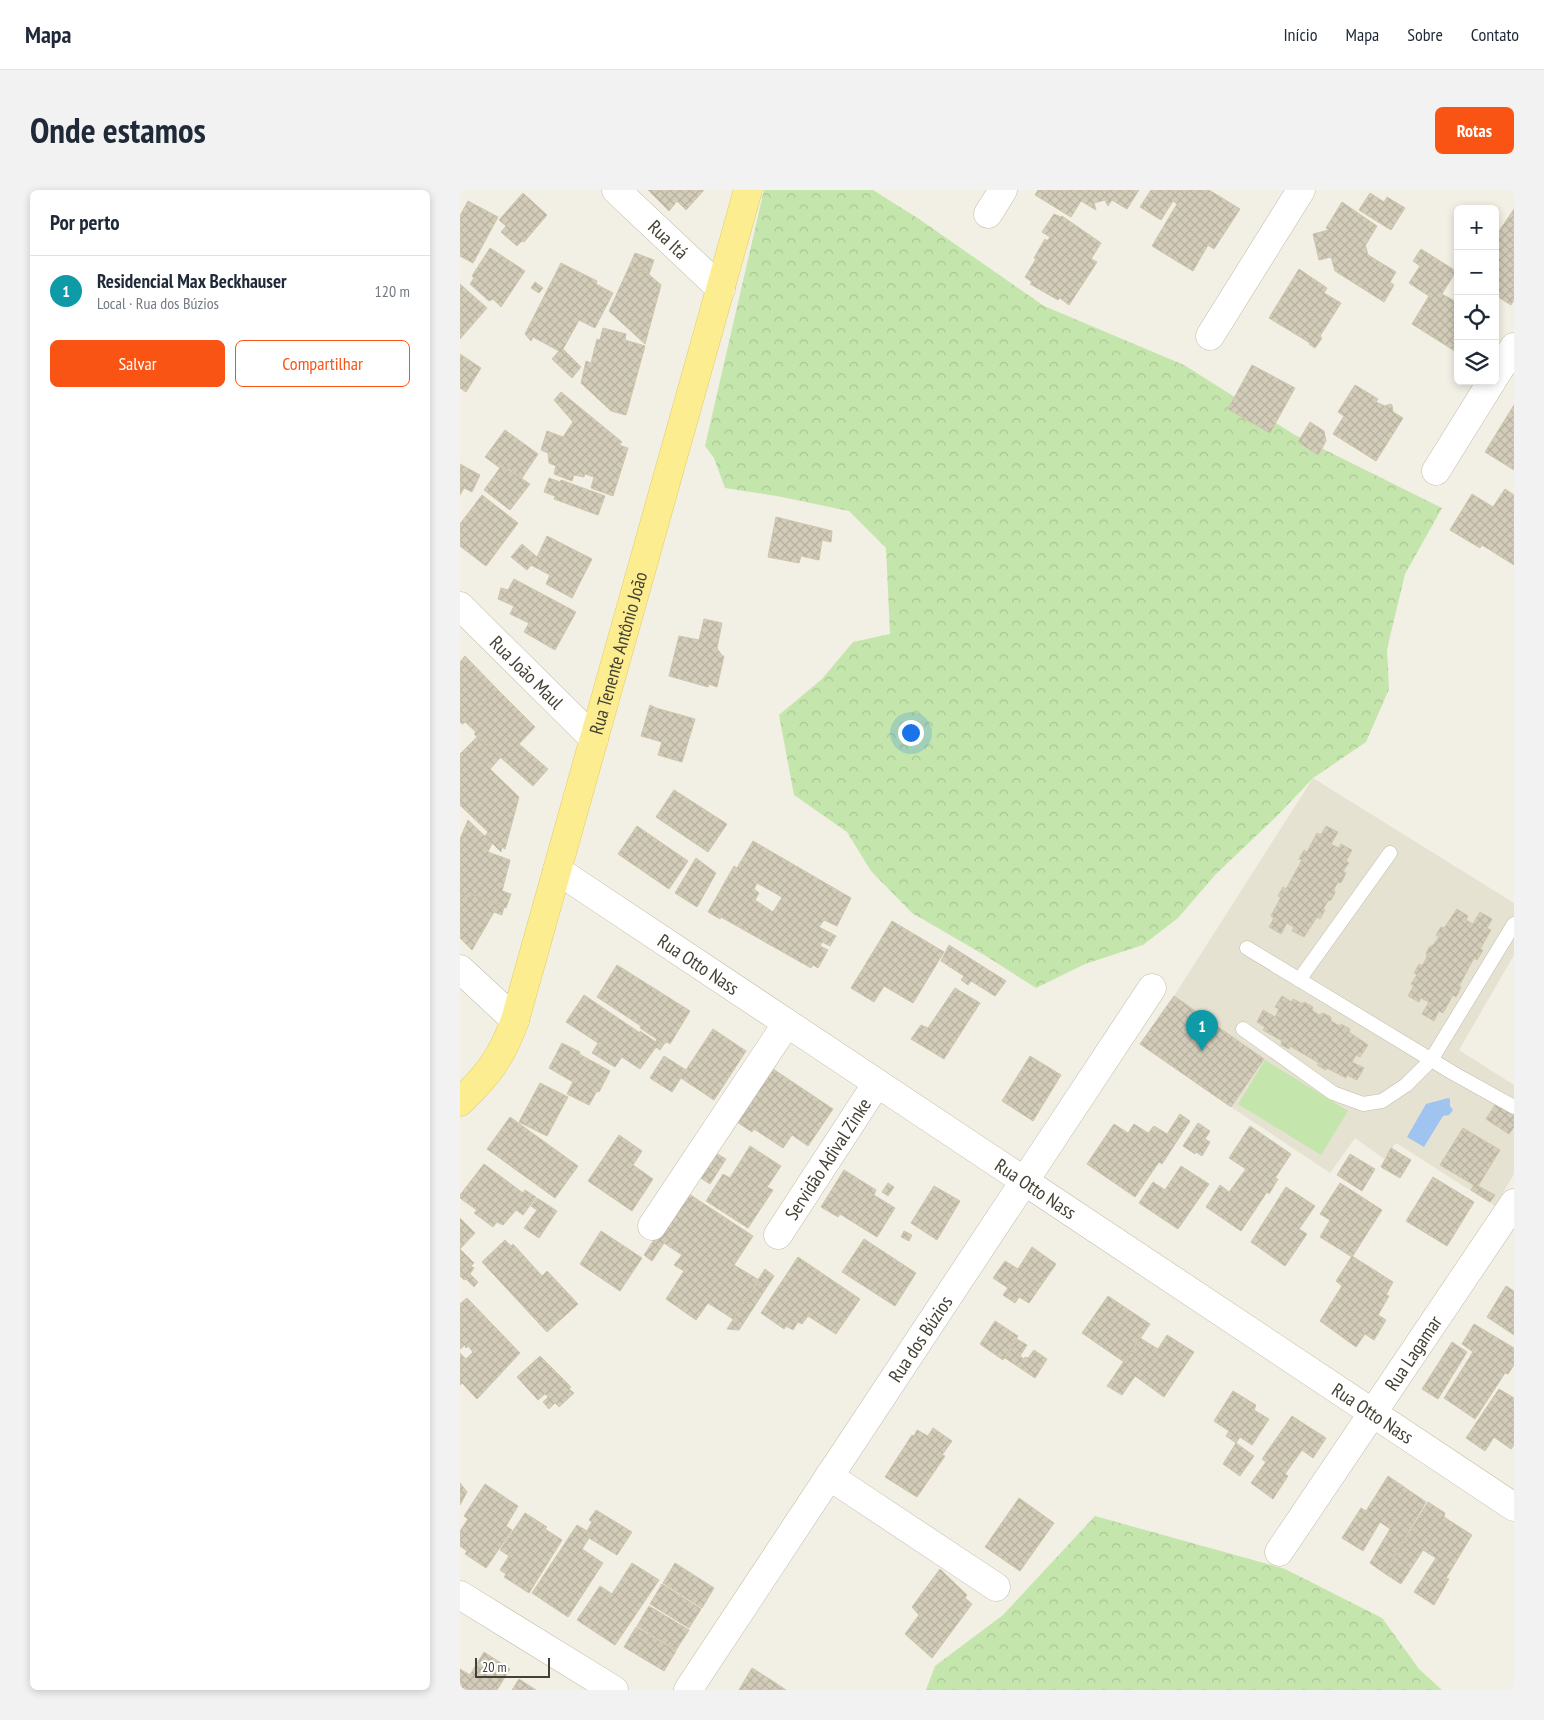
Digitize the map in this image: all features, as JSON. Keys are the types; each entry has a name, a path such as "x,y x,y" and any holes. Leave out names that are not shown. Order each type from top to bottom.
{"main road":[{"name":"Rua Tenente Antônio João","path":"460,1102 478,1085 496,1062 507,1042 514,1020 748,190"}],"street":[{"name":"Rua Itá","path":"616,190 720,289"},
{"path":"988,214 1003,190"},
{"path":"1210,336 1301,190"},
{"path":"1499,370 1514,346"},
{"path":"1436,471 1490,385"},
{"name":"Rua João Maul","path":"460,606 594,739"},
{"name":"Rua Otto Nass","path":"557,870 1514,1507"},
{"path":"460,969 514,1020"},
{"name":"Rua dos Búzios","path":"688,1690 1152,988"},
{"path":"652,1226 787,1023"},
{"name":"Servidão Adival Zinke","path":"778,1234 877,1083"},
{"name":"Rua Lagamar","path":"1279,1552 1514,1203"},
{"path":"829,1476 996,1587"},
{"path":"460,1595 614,1690"}],"lane":[{"path":"1299,980 1390,853"},
{"path":"1243,1029 1333,1093 1364,1104 1382,1101 1406,1085 1431,1060 1514,924"},
{"path":"1247,948 1431,1060 1514,1107"}],"shaded area":[{"path":"1313,778 1514,903 1514,955 1459,1050 1514,1085 1514,1174 1495,1206 1396,1143 1384,1159 1355,1138 1330,1173 1231,1107 1264,1059 1174,996"}],"green space":[{"path":"764,190 873,190 919,219 1044,306 1184,365 1295,435 1442,508 1405,574 1387,649 1389,689 1366,742 1313,778 1278,815 1216,874 1178,918 1143,945 1085,964 1036,988 986,956 912,913 871,871 847,832 794,795 779,715 822,679 853,642 890,634 886,548 849,511 777,496 725,488 714,458 705,446"},
{"path":"1265,1060 1348,1111 1321,1155 1238,1104"},
{"path":"1095,1516 1285,1569 1382,1618 1419,1669 1442,1690 926,1690 935,1666 1003,1615"}],"water":[{"path":"1448,1098 1453,1110 1449,1115 1443,1116 1424,1147 1407,1137 1426,1104"}],"building":[{"path":"648,190 704,190 686,210 677,201 669,211"},
{"path":"1038,190 1139,190 1127,209 1112,200 1108,206 1105,200 1094,203 1096,210 1081,201 1071,217 1035,195"},
{"path":"1151,190 1209,190 1240,209 1214,249 1208,245 1193,271 1152,246 1177,204 1173,201 1161,220 1140,207"},
{"path":"523,193 547,215 524,242 522,241 517,246 501,232 506,226 499,220"},
{"path":"1370,193 1384,202 1387,197 1405,208 1391,230 1359,210"},
{"path":"468,201 498,217 473,263 460,256 460,216"},
{"path":"1342,202 1377,226 1365,246 1368,255 1396,272 1390,282 1394,285 1384,302 1335,271 1331,257 1319,260 1313,234 1329,230 1326,228"},
{"path":"1514,209 1514,300 1511,305 1499,298 1499,231"},
{"path":"1054,214 1062,216 1101,243 1091,259 1097,262 1069,305 1060,298 1058,300 1030,284 1032,282 1025,277 1045,239 1047,241 1050,237 1042,232"},
{"path":"490,248 525,271 501,307 493,299 489,301 470,284 474,278 472,276"},
{"path":"1421,249 1454,270 1454,274 1442,294 1454,301 1454,350 1412,324 1429,296 1409,283 1420,266 1413,261"},
{"path":"635,253 654,260 649,274 645,271 629,267"},
{"path":"561,263 597,281 596,284 613,293 595,328 579,320 563,349 581,367 572,378 552,359 559,351 533,337 531,341 525,334"},
{"path":"629,267 645,271 661,285 645,344 609,311"},
{"path":"1299,269 1327,288 1324,293 1341,303 1320,336 1322,338 1315,348 1269,318"},
{"path":"535,282 543,288 539,293 531,288"},
{"path":"460,284 487,308 460,339"},
{"path":"603,328 626,334 625,340 645,346 626,415 611,411 581,383 586,361 591,363 597,339 600,340"},
{"path":"460,354 481,368 466,392 460,388"},
{"path":"1252,365 1295,388 1270,433 1228,409"},
{"path":"1355,385 1378,399 1376,402 1385,406 1392,405 1393,412 1403,418 1376,461 1333,434 1344,416 1338,412"},
{"path":"561,392 622,442 619,445 628,448 613,496 591,488 594,477 585,474 584,477 574,475 572,481 554,474 556,466 549,463 548,453 541,450 547,431 563,437 573,422 554,400"},
{"path":"1514,405 1514,470 1485,452"},
{"path":"1310,422 1324,431 1326,441 1318,455 1298,442"},
{"path":"505,430 538,454 522,478 509,469 500,468 485,457"},
{"path":"460,464 480,475 472,492 464,488 460,495"},
{"path":"504,467 530,484 510,510 484,490 500,468"},
{"path":"549,478 560,482 561,480 605,496 598,515 554,499 555,496 544,492"},
{"path":"1505,489 1514,495 1514,565 1482,545 1480,548 1450,530 1472,494 1493,507"},
{"path":"482,495 518,523 486,566 460,546 460,524"},
{"path":"776,517 832,531 831,542 822,540 819,560 801,556 799,563 768,557"},
{"path":"547,536 592,559 572,598 546,584 550,575 531,565 527,570 511,557 522,544 537,557"},
{"path":"514,579 576,612 555,650 524,632 529,623 510,614 514,606 498,599 501,588 508,590"},
{"path":"704,619 722,623 717,648 722,656 724,656 717,687 709,684 708,687 669,676 679,636 699,640"},
{"path":"465,656 498,690 463,724 460,722 460,662"},
{"path":"498,690 535,727 519,744 548,769 533,786 474,734 476,732 465,722"},
{"path":"650,705 695,719 682,762 658,755 662,742 641,736"},
{"path":"477,737 501,757 490,769 519,797 505,849 502,847 501,852 485,836 488,832 460,805 460,754"},
{"path":"674,790 727,824 708,852 656,817"},
{"path":"468,820 492,843 488,852 510,860 502,891 511,894 506,908 472,894 471,898 460,894 460,839"},
{"path":"637,826 688,861 669,889 618,854"},
{"path":"1326,826 1338,832 1331,844 1339,848 1341,844 1352,850 1346,861 1349,863 1343,871 1346,873 1341,883 1338,882 1334,889 1335,893 1323,909 1325,910 1320,919 1317,917 1304,937 1292,931 1294,927 1287,923 1281,934 1269,927 1274,918 1271,916 1281,897 1278,896 1283,887 1286,889 1302,860 1299,859 1304,850 1307,852 1317,833 1321,835"},
{"path":"753,841 851,898 837,926 824,920 819,927 836,936 830,946 822,942 820,946 828,950 818,968 813,965 811,968 721,917 720,919 708,912 734,866 737,868","holes":["757,883 782,897 773,912 755,900 759,893 754,889"]},
{"path":"696,858 716,873 697,907 675,893"},
{"path":"460,894 471,898 472,894 504,907 502,915 494,912 472,950 460,938"},
{"path":"1457,909 1468,916 1466,920 1473,924 1480,912 1492,919 1487,928 1491,930 1480,949 1483,950 1477,960 1474,958 1459,986 1461,987 1456,997 1453,995 1443,1013 1439,1011 1434,1021 1422,1014 1429,1002 1421,998 1419,1002 1408,996 1414,985 1411,984 1417,975 1414,973 1419,964 1422,966 1427,957 1426,954 1429,947 1439,937 1436,935 1441,927 1444,928"},
{"path":"892,921 944,952 913,1003 884,986 874,1002 851,988"},
{"path":"949,945 1006,981 995,996 971,981 968,985 961,980 964,976 941,961"},
{"path":"617,965 690,1011 670,1044 667,1042 664,1044 640,1028 641,1026 597,997"},
{"path":"955,988 980,1003 944,1059 911,1039 921,1025 928,1028"},
{"path":"584,995 640,1033 640,1031 656,1042 657,1039 664,1044 660,1050 656,1047 640,1069 622,1057 615,1067 592,1053 598,1043 566,1022"},
{"path":"1174,996 1264,1059 1231,1107 1140,1044"},
{"path":"1282,996 1292,1002 1293,999 1303,1004 1304,1002 1313,1007 1312,1010 1319,1015 1323,1013 1331,1017 1331,1021 1350,1029 1349,1032 1368,1045 1360,1057 1356,1055 1352,1062 1364,1068 1357,1080 1347,1075 1346,1078 1327,1068 1326,1070 1317,1065 1319,1063 1290,1046 1289,1049 1281,1045 1282,1041 1263,1030 1265,1027 1257,1022 1263,1010 1275,1017 1279,1009 1275,1007"},
{"path":"713,1029 746,1051 714,1100 681,1078 672,1092 650,1078 664,1056 686,1070"},
{"path":"562,1043 610,1071 599,1092 597,1091 589,1105 567,1094 573,1082 549,1068"},
{"path":"1030,1056 1061,1075 1033,1121 1002,1101"},
{"path":"773,1069 833,1109 808,1146 792,1135 783,1148 754,1129 752,1132 737,1122"},
{"path":"540,1083 568,1097 547,1136 519,1122"},
{"path":"1497,1102 1514,1113 1514,1127 1509,1134 1486,1119"},
{"path":"1180,1114 1190,1121 1162,1164 1159,1162 1135,1197 1087,1164 1114,1124 1128,1133 1134,1124 1148,1133 1154,1126 1167,1134"},
{"path":"510,1117 578,1166 555,1198 487,1149"},
{"path":"1198,1123 1210,1131 1205,1139 1210,1142 1202,1156 1183,1146"},
{"path":"1250,1126 1291,1154 1275,1178 1278,1179 1269,1194 1267,1192 1241,1231 1206,1207 1220,1185 1229,1192 1246,1169 1229,1158"},
{"path":"1463,1128 1500,1150 1478,1186 1495,1195 1490,1202 1471,1190 1474,1185 1440,1165"},
{"path":"619,1135 642,1151 633,1165 653,1179 632,1211 588,1181"},
{"path":"750,1146 781,1166 767,1187 773,1190 748,1228 706,1201 723,1174 730,1178"},
{"path":"1391,1148 1411,1160 1400,1178 1381,1167"},
{"path":"712,1151 726,1159 710,1184 696,1175"},
{"path":"1350,1154 1375,1169 1362,1191 1337,1175"},
{"path":"484,1164 523,1193 525,1190 536,1197 523,1215 516,1210 503,1225 497,1222 493,1227 474,1213 477,1210 460,1198 460,1195"},
{"path":"1181,1166 1209,1184 1178,1229 1139,1203 1153,1182 1165,1190"},
{"path":"844,1170 876,1190 874,1195 895,1208 877,1237 840,1214 838,1217 821,1207"},
{"path":"1433,1177 1474,1202 1447,1246 1406,1221"},
{"path":"888,1183 894,1187 888,1196 882,1192"},
{"path":"1340,1183 1382,1210 1352,1257 1320,1237 1330,1220 1320,1214"},
{"path":"934,1186 960,1201 937,1240 911,1223"},
{"path":"1286,1187 1315,1206 1299,1229 1307,1234 1285,1266 1251,1242"},
{"path":"686,1192 753,1236 734,1265 759,1280 733,1319 708,1303 696,1320 666,1299 684,1271 674,1265 682,1255 664,1243 652,1261 644,1255"},
{"path":"537,1198 557,1211 539,1238 524,1228 537,1210 531,1206"},
{"path":"460,1218 475,1233 460,1249"},
{"path":"601,1231 642,1258 620,1291 580,1264"},
{"path":"904,1231 912,1235 909,1241 901,1237"},
{"path":"864,1239 916,1273 895,1306 842,1272"},
{"path":"505,1240 511,1246 513,1244 542,1276 547,1271 578,1304 547,1332 482,1262"},
{"path":"1032,1247 1056,1264 1029,1303 1019,1297 1015,1303 1003,1295 1008,1288 993,1278 1005,1261 1018,1269"},
{"path":"460,1249 474,1263 471,1266 474,1268 470,1274 478,1282 474,1287 460,1276"},
{"path":"1352,1256 1393,1282 1386,1295 1389,1296 1378,1315 1386,1320 1374,1340 1365,1334 1356,1347 1320,1321 1342,1286 1336,1281"},
{"path":"798,1257 860,1299 836,1334 808,1316 802,1324 798,1322 793,1330 786,1326 784,1329 761,1313"},
{"path":"765,1269 774,1276 739,1330 727,1329"},
{"path":"1506,1286 1514,1291 1514,1335 1487,1317"},
{"path":"1108,1296 1150,1324 1124,1362 1082,1333"},
{"path":"467,1298 520,1353 477,1399 462,1383 460,1385 460,1353 466,1359 473,1352 468,1346 466,1348 465,1345 460,1349 460,1304"},
{"path":"995,1321 1018,1336 1003,1360 980,1344"},
{"path":"1474,1324 1514,1348 1514,1365 1508,1374 1505,1373 1475,1419 1444,1398 1473,1352 1462,1344"},
{"path":"1167,1335 1194,1352 1164,1397 1135,1376 1122,1395 1107,1386 1140,1338 1158,1349"},
{"path":"1017,1339 1027,1345 1020,1356 1024,1359 1025,1357 1028,1358 1034,1350 1047,1359 1035,1378 1005,1358"},
{"path":"1452,1342 1467,1352 1438,1399 1422,1389"},
{"path":"540,1356 571,1387 569,1389 574,1393 559,1407 555,1403 549,1409 543,1402 548,1397 545,1394 538,1400 517,1377"},
{"path":"1499,1389 1514,1398 1514,1445 1511,1449 1494,1437 1485,1451 1466,1438"},
{"path":"1233,1391 1256,1405 1254,1410 1269,1419 1252,1445 1240,1437 1236,1443 1226,1436 1229,1431 1214,1421"},
{"path":"1292,1416 1326,1438 1313,1458 1302,1450 1285,1474 1288,1476 1273,1499 1251,1483 1266,1462 1262,1459"},
{"path":"933,1428 952,1441 942,1455 945,1456 917,1497 885,1477 912,1435 914,1436 917,1430 928,1436"},
{"path":"1236,1443 1254,1456 1240,1476 1223,1464"},
{"path":"1388,1476 1426,1502 1384,1573 1370,1563 1390,1529 1380,1522 1363,1551 1342,1538 1361,1508 1366,1511"},
{"path":"460,1483 467,1492 460,1505"},
{"path":"485,1484 518,1506 506,1526 512,1530 486,1568 465,1554 467,1551 460,1546 460,1531 468,1519 464,1516"},
{"path":"1019,1498 1054,1523 1020,1571 985,1547"},
{"path":"1428,1502 1445,1513 1444,1517 1472,1535 1446,1578 1449,1579 1434,1605 1414,1592 1436,1558 1423,1550 1401,1584 1384,1573"},
{"path":"596,1510 632,1532 617,1555 589,1538 582,1549 603,1563 568,1617 532,1593 577,1525 587,1531 592,1522 589,1520"},
{"path":"525,1513 547,1527 545,1529 562,1540 529,1593 504,1577 506,1574 500,1570 509,1556 500,1550"},
{"path":"632,1563 659,1580 615,1645 577,1620 600,1586 612,1594"},
{"path":"675,1563 714,1588 702,1608 663,1583"},
{"path":"940,1569 967,1595 965,1598 972,1604 932,1658 905,1634 919,1615 912,1607"},
{"path":"662,1584 701,1609 689,1628 650,1604"},
{"path":"649,1606 689,1630 676,1650 637,1626"},
{"path":"636,1627 676,1651 664,1671 624,1647"},
{"path":"484,1652 510,1669 497,1690 460,1690 460,1669 470,1675"},
{"path":"752,1668 771,1680 786,1690 739,1690"},
{"path":"519,1679 536,1690 512,1690"}],"place":[{"name":"Residencial Max Beckhauser","path":"1202,1051"}]}
